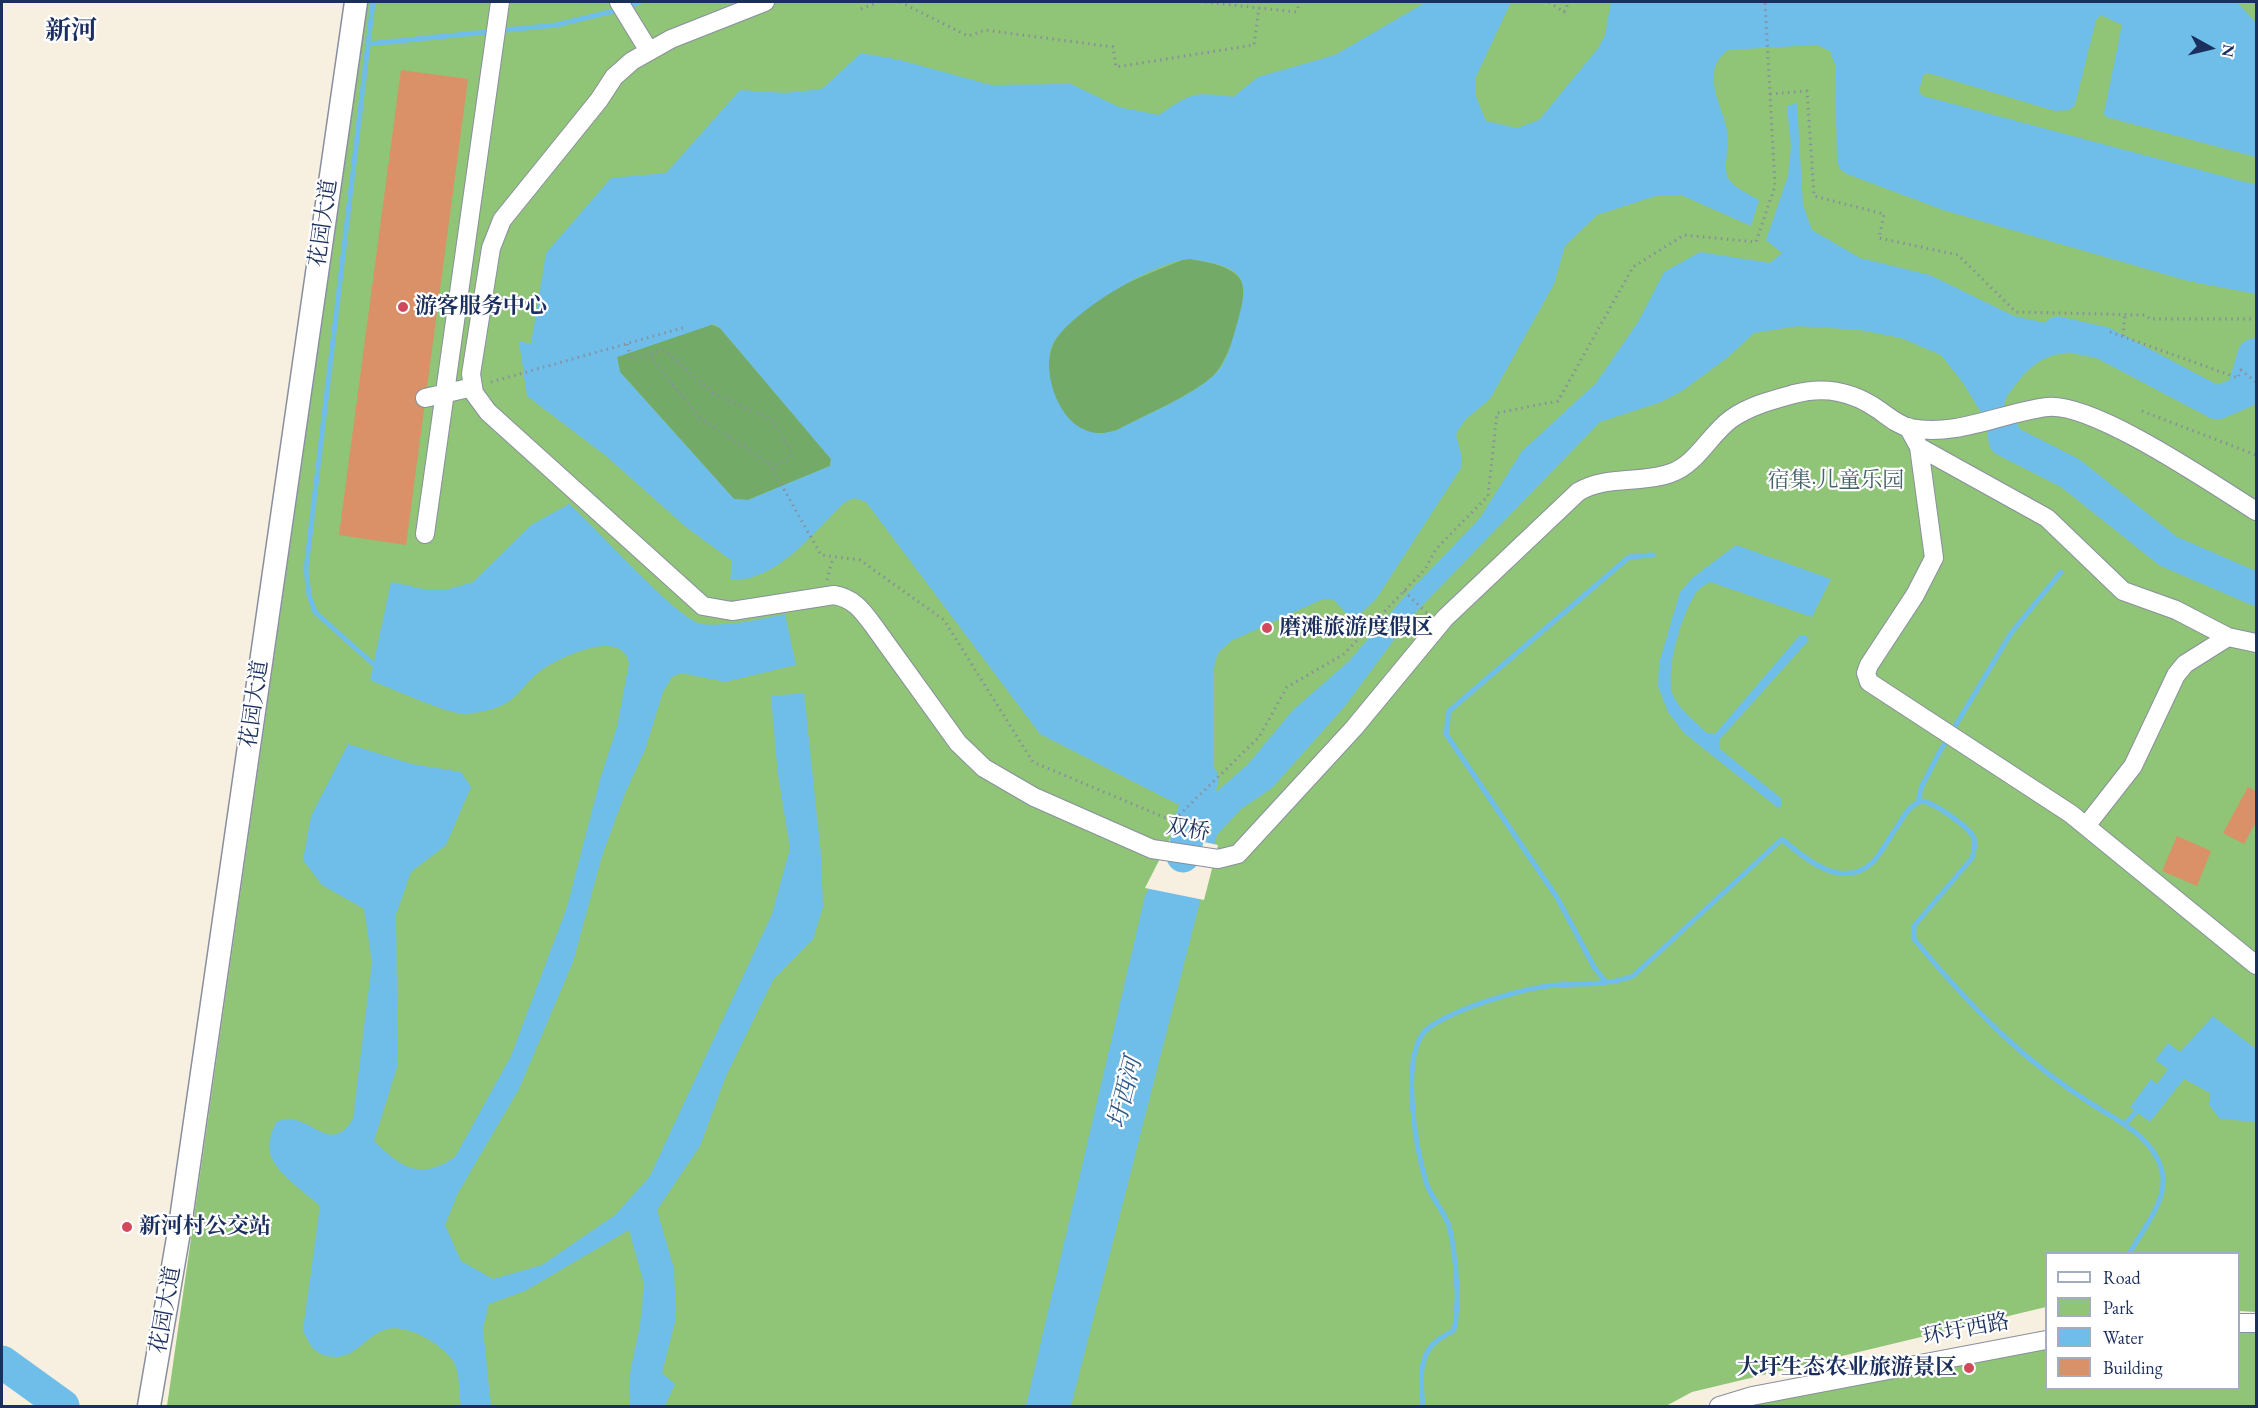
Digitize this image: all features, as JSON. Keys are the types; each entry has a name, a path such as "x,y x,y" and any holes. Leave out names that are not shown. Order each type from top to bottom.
{"main road":[{"name":"花园大道","path":"141,1407 170,1228 340,2"},
{"name":"花园大道","path":"149,1407 180,1226 356,2"}],"street":[{"path":"619,2 649,51"},
{"path":"425,398 473,387 472,365 495,232 514,204 599,100 614,77 632,61 671,39 765,2"},
{"path":"425,534 499,10"},
{"name":"双桥","path":"473,387 478,401 488,412 703,606 732,611 834,595 849,599 860,607 958,743 984,768 1034,797 1152,849 1218,859 1238,854 1354,728 1439,625"},
{"path":"1439,625 1578,492 1594,484 1670,474 1690,460 1730,420 1746,410 1812,390 1834,390 1856,396 1908,427 1949,430 2041,409 2057,408 2090,417 2125,431 2256,511"},
{"path":"1908,427 1919,447 1934,558 1915,595 1869,664 1867,678 1878,690 2086,826 2256,965"},
{"path":"1919,447 2047,518 2123,591 2176,610 2228,637 2256,643"},
{"path":"2086,826 2133,766 2176,675 2185,664 2228,637"},
{"path":"2240,1323 2256,1323"},
{"name":"环圩西路","path":"1719,1407 2045,1340"}],"path":[{"path":"861,9 878,2"},
{"path":"900,2 968,36 985,30 1113,47 1116,67 1254,45 1258,8"},
{"path":"1205,2 1296,12 1300,2"},
{"path":"1550,2 1564,12 1569,2"},
{"path":"650,356 700,418 770,463 821,555 860,560 944,620 1033,762 1173,821 1259,737 1287,687 1344,654 1425,569 1436,549 1488,496 1497,413 1558,401 1633,267 1684,235 1756,242 1775,186 1765,2"},
{"path":"1770,94 1807,91 1814,195 1884,214 1879,238 1958,255 2016,312 2145,315 2150,319 2256,319"},
{"path":"2123,336 2125,314"},
{"path":"473,387 686,327"},
{"path":"2110,332 2238,378 2241,369 2256,382"},
{"path":"627,344 631,358 650,356 664,350 712,393 771,419 793,455 772,468"},
{"path":"2142,411 2256,455"},
{"path":"1404,591 1439,625"}],"green space":[{"name":"磨滩旅游度假区","path":"368,2 2256,2 2256,1312 2240,1311 2240,1252 2045,1252 2045,1307 1692,1392 1666,1406 167,1406"},
{"path":"1190,259 1230,270 1240,279 1243,287 1237,329 1219,369 1193,391 1117,430 1099,433 1081,429 1064,413 1052,388 1049,362 1051,349 1056,339 1067,325 1096,301 1130,282 1182,260"},
{"path":"710,324 720,328 831,459 830,466 748,500 734,499 620,372 617,357"},
{"name":"大圩生态农业旅游景区","path":"2240,1323 2256,1323 2256,1406 1719,1406 2045,1340 2045,1390 2240,1390"}],"water":[{"path":"1426,2 1511,2 1475,79 1475,94 1486,121 1517,128 1539,120 1599,47 1605,35 1611,2 2237,2 2256,23 2256,157 2106,117 2104,113 2122,25 2101,15 2096,20 2075,105 2069,110 2055,111 1928,73 1923,75 1919,92 1923,96 2256,185 2256,294 2188,281 1943,210 1847,174 1840,169 1837,160 1835,65 1830,51 1817,45 1728,50 1719,59 1714,69 1715,91 1728,136 1726,169 1728,178 1738,188 1759,200 1751,226 1681,195 1659,195 1597,215 1565,246 1554,284 1490,399 1466,419 1458,430 1456,435 1462,458 1461,468 1376,599 1353,621 1334,600 1323,599 1231,641 1218,653 1213,671 1213,765 1187,796 1177,804 1040,734 866,502 854,498 845,502 794,553 764,573 730,580 732,561 686,527 606,456 527,396 519,341 531,344 546,253 611,178 666,173 740,90 785,93 822,89 861,53 900,60 991,85 1071,84 1119,107 1159,115 1187,98 1201,94 1233,97 1258,77 1335,55","holes":["1190,259 1224,266 1240,278 1243,287 1240,313 1221,367 1193,391 1117,430 1090,432 1072,422 1059,403 1050,379 1049,356 1060,333 1093,305 1135,279 1175,262","714,324 720,328 831,459 830,466 748,500 734,499 620,372 617,357"]},
{"path":"1797,103 1803,205 1812,230 1860,258 1930,275 2014,316 2100,335 2100,353 2064,353 2044,359 2025,373 2016,384 2006,398 2004,408 1982,414 1963,383 1941,355 1901,338 1860,330 1798,326 1754,333 1727,358 1682,391 1661,402 1600,422 1411,617 1345,706 1272,788 1241,809 1217,835 1071,1406 1026,1406 1145,896 1180,824 1248,764 1293,710 1349,661 1405,596 1480,518 1522,451 1596,383 1638,322 1664,272 1700,252 1770,263 1782,253 1766,240 1788,176 1791,147 1787,106"},
{"path":"569,504 656,590 690,619 702,624 723,624 785,614 796,665 725,682 681,673 672,677 663,692 645,750 626,791 602,856 573,962 519,1089 458,1193 445,1225 461,1261 493,1279 542,1265 615,1215 650,1176 772,914 790,848 778,775 771,696 804,693 821,855 823,907 813,939 773,980 726,1076 700,1146 657,1210 674,1269 676,1318 662,1373 675,1384 665,1406 630,1406 629,1378 640,1325 644,1284 629,1230 525,1291 489,1304 483,1328 491,1406 461,1406 458,1376 453,1361 440,1347 422,1336 402,1329 384,1330 351,1353 336,1357 322,1354 309,1343 303,1330 320,1206 276,1166 269,1150 269,1143 276,1122 283,1120 299,1121 323,1132 338,1134 353,1119 372,962 364,909 322,885 303,860 311,816 348,744 412,764 461,772 471,787 446,845 411,872 396,915 398,1064 374,1141 403,1164 421,1170 443,1164 455,1157 511,1056 567,907 601,776 617,727 629,663 624,653 616,647 604,646 578,652 540,671 505,704 485,711 465,714 433,706 370,680 391,582 424,589 449,589 473,582 531,525"},
{"path":"1736,545 1831,579 1812,617 1710,582 1696,593 1691,602 1675,645 1671,676 1675,699 1707,733 1715,734 1800,635 1806,635 1809,640 1720,739 1720,749 1782,799 1782,806 1778,808 1684,733 1668,712 1658,686 1659,663 1680,592 1692,578"},
{"path":"2213,1016 2256,1049 2256,1122 2220,1119 2209,1105 2210,1093 2184,1079 2150,1122 2130,1107 2151,1079 2157,1084 2168,1069 2155,1060 2168,1043 2180,1052"}],"pier":[{"path":"1172,835 1218,845 1204,900 1145,888"}],"building":[{"name":"游客服务中心","path":"401,70 468,79 406,545 339,535"},
{"path":"2248,787 2256,791 2256,822 2244,844 2223,833"},
{"path":"2177,836 2211,851 2197,886 2162,871"}],"waterway":[{"path":"372,663 315,612 309,595 306,569 373,2"},
{"path":"627,7 640,2"},
{"path":"368,44 556,25 618,10"},
{"path":"2058,333 2103,343 2217,403 2243,392 2254,355 2256,356"},
{"path":"2004,434 2005,440 2070,473 2168,551 2256,589"},
{"path":"1605,981 1594,967 1558,899 1446,734 1449,711 1629,557 1653,555"},
{"path":"1918,802 1921,788 1939,753 2011,633 2061,572"},
{"name":"圩西河","path":"1183,856 1202,779"},
{"path":"1423,1406 1421,1379 1423,1362 1431,1346 1454,1330 1457,1294 1450,1230 1426,1182 1418,1148 1412,1104 1413,1062 1417,1044 1425,1031 1438,1021 1460,1011 1517,992 1548,986 1592,984 1633,976 1782,839 1813,863 1825,869 1837,873 1861,870 1873,862 1907,811 1922,801 1935,806 1959,822 1971,833 1975,846 1972,858 1914,926 1914,939 1977,1010 2022,1052 2045,1072 2137,1134 2152,1150 2162,1171 2162,1193 2153,1214 2130,1252"},
{"path":"2125,1124 2136,1112"},
{"name":"圩西河","path":"2,1362 63,1406"}],"place":[{"name":"游客服务中心","path":"403,307"},
{"name":"磨滩旅游度假区","path":"1267,628"},
{"name":"新河村公交站","path":"127,1227"},
{"name":"大圩生态农业旅游景区","path":"1969,1368"}],"district":[{"name":"新河","path":"71,32"}],"park label":[{"name":"宿集·儿童乐园","path":"1836,481"}]}
